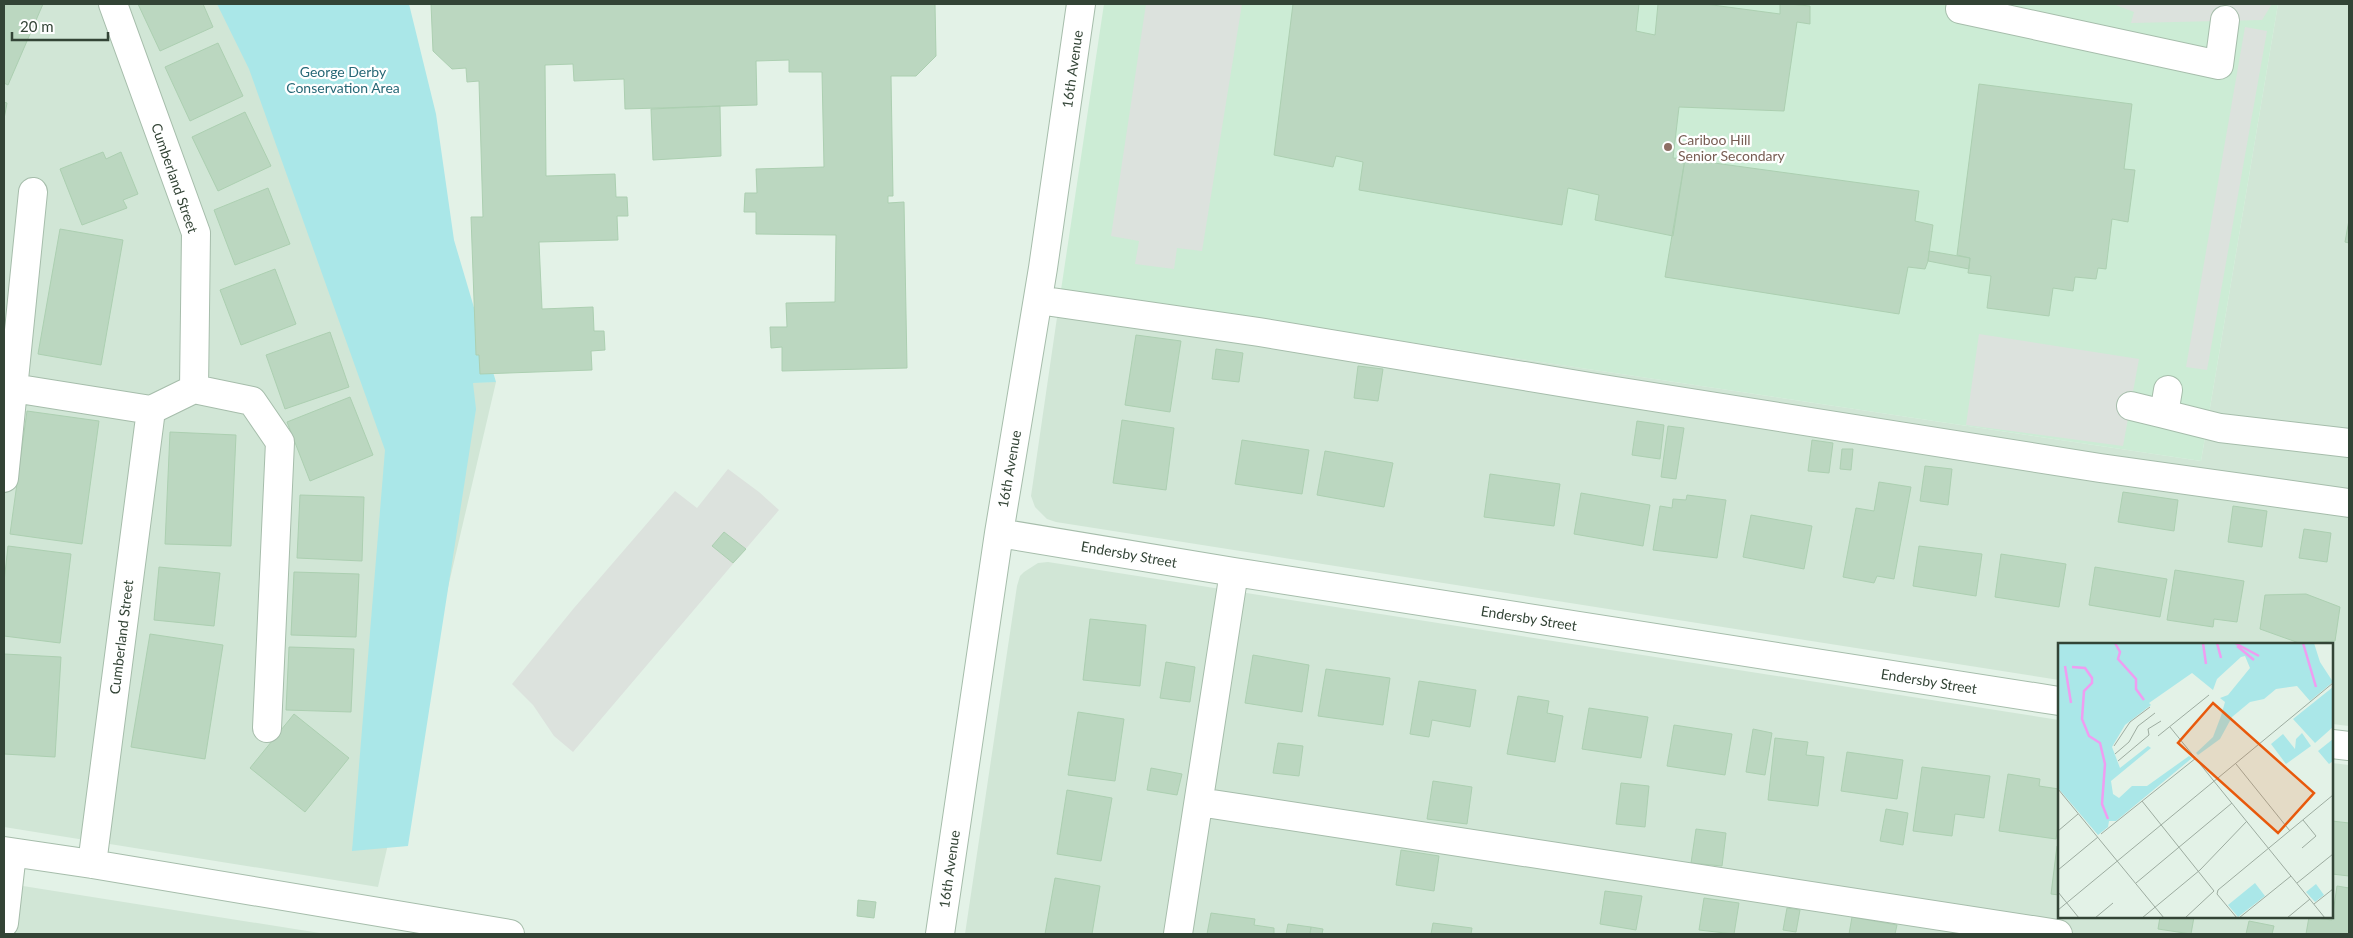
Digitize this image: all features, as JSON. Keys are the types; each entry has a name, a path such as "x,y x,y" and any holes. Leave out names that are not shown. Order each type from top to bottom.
{"street":[{"name":"Cumberland Street","path":"113,4 196,233 194,389"},
{"name":"16th Avenue","path":"940,934 998,533 1038,300 1081,4"},
{"path":"1960,4 1960,9 2219,65 2225,20"},
{"path":"4,478 13,388 12,322 33,192"},
{"path":"1038,300 1259,332 2100,468 2349,503"},
{"path":"13,388 151,410 194,389 252,401 280,442 266,728"},
{"path":"2131,406 2166,402 2220,428 2349,443"},
{"name":"Cumberland Street","path":"92,864 151,410"},
{"name":"Endersby Street","path":"998,533 1234,572 2058,701"},
{"path":"1178,934 1234,572"},
{"path":"2333,744 2349,746"},
{"path":"1199,802 2058,934"},
{"path":"4,923 8,852 92,864 410,926 510,934"}],"shaded area":[{"path":"4,4 230,4 400,383 496,382 378,887 4,827"},
{"name":"Cariboo Hill Senior Secondary","path":"1104,4 2278,4 2201,461 1061,290"},
{"path":"1146,4 1242,4 1202,251 1177,248 1174,269 1135,264 1139,241 1111,236"},
{"path":"2113,4 2272,4 2262,20 2131,23 2134,12"},
{"path":"2278,4 2349,4 2349,726 2333,724 2333,643 2058,643 2058,680 1056,522 1047,519 1035,507 1031,496 1061,290 2201,461"},
{"path":"2245,27 2267,31 2207,370 2186,367"},
{"path":"1979,334 2139,359 2123,446 1966,425"},
{"path":"728,469 779,510 573,752 554,736 533,705 512,684 574,608 675,491 697,508"},
{"path":"1048,562 2058,720 2058,918 2333,918 2333,763 2349,765 2349,934 965,934 1017,586 1020,576 1038,563"},
{"path":"4,883 326,934 4,934"}],"green space":[{"name":"George Derby Conservation Area","path":"217,4 409,4 436,114 454,240 496,382 473,383 476,409 408,846 352,851 385,450 249,69"}],"building":[{"path":"4,4 43,4 8,85 4,83"},
{"path":"138,4 203,4 213,27 160,51"},
{"path":"431,4 935,4 936,56 916,76 891,76 893,196 888,196 888,203 904,202 907,368 782,371 782,347 771,348 770,327 787,327 786,303 835,302 836,235 756,234 756,212 744,212 745,193 757,193 756,169 824,167 822,72 789,72 789,60 756,61 757,105 625,109 624,79 574,81 573,64 545,65 546,176 615,174 616,197 627,197 628,216 617,216 618,240 539,242 542,309 593,307 594,331 604,331 605,350 591,351 592,370 480,374 479,355 476,355 471,217 483,217 479,81 467,82 466,68 452,69 433,51"},
{"path":"1293,4 1639,4 1636,31 1655,35 1658,4 1705,4 1780,14 1780,4 1789,4 1810,6 1810,24 1797,22 1784,111 1679,107 1673,158 1685,159 1673,236 1595,220 1599,195 1568,188 1562,225 1359,190 1363,162 1336,156 1333,167 1274,155"},
{"path":"218,43 243,96 190,121 165,67"},
{"path":"1979,84 2132,104 2124,169 2135,170 2128,222 2112,219 2106,269 2098,268 2096,279 2075,277 2073,291 2053,288 2049,316 1987,308 1991,276 1968,273 1970,258 1957,255"},
{"path":"4,102 7,103 4,119"},
{"path":"720,106 721,156 653,160 651,109"},
{"path":"245,112 271,166 218,191 192,137"},
{"path":"103,152 106,159 121,152 138,194 123,200 127,208 82,225 60,169"},
{"path":"1685,159 1919,191 1915,221 1933,225 1928,261 1925,269 1908,267 1899,314 1665,277"},
{"path":"268,188 290,244 235,265 214,210"},
{"path":"2349,220 2349,243 2345,242"},
{"path":"60,229 123,240 101,365 38,354"},
{"path":"1929,251 1970,258 1969,269 1928,261"},
{"path":"275,269 296,324 241,345 220,290"},
{"path":"330,332 349,387 285,409 266,355"},
{"path":"1136,335 1181,341 1170,412 1125,405"},
{"path":"1216,349 1243,353 1239,382 1212,379"},
{"path":"1358,366 1383,369 1378,401 1354,398"},
{"path":"350,397 373,455 310,481 287,422"},
{"path":"27,411 99,421 82,544 10,534"},
{"path":"1122,420 1174,428 1166,490 1113,483"},
{"path":"1637,421 1664,425 1660,459 1632,455"},
{"path":"1668,426 1684,428 1676,479 1661,477"},
{"path":"170,432 236,435 231,546 165,544"},
{"path":"1242,440 1309,450 1302,494 1235,484"},
{"path":"1812,440 1833,443 1829,473 1808,471"},
{"path":"1842,449 1853,449 1851,470 1840,469"},
{"path":"1325,451 1393,463 1384,507 1317,495"},
{"path":"1925,466 1952,469 1948,505 1920,501"},
{"path":"1490,474 1560,484 1554,526 1484,517"},
{"path":"1879,482 1911,487 1894,579 1877,576 1874,583 1843,577 1856,508 1874,511"},
{"path":"2123,492 2178,500 2174,531 2118,522"},
{"path":"1581,493 1650,505 1643,546 1574,534"},
{"path":"300,495 364,497 362,561 297,558"},
{"path":"1687,495 1726,500 1717,558 1653,550 1660,506 1672,508 1673,499 1686,500"},
{"path":"2233,506 2267,511 2262,547 2228,542"},
{"path":"1751,515 1812,526 1804,569 1743,557"},
{"path":"2304,529 2331,533 2327,562 2299,558"},
{"path":"724,532 746,549 733,563 712,546"},
{"path":"8,546 71,554 60,643 4,636 4,582"},
{"path":"1919,546 1982,554 1976,596 1913,586"},
{"path":"2001,554 2066,564 2059,607 1995,597"},
{"path":"159,567 220,573 214,626 154,620"},
{"path":"2095,567 2167,579 2160,617 2089,605"},
{"path":"2175,570 2244,581 2237,622 2214,619 2213,627 2167,620"},
{"path":"294,572 359,574 356,637 291,635"},
{"path":"2306,594 2340,607 2335,641 2299,643 2260,629 2265,595"},
{"path":"1090,619 1146,625 1140,686 1083,680"},
{"path":"150,634 223,645 205,759 131,747"},
{"path":"289,647 354,649 351,712 286,710"},
{"path":"4,654 61,657 55,757 4,754"},
{"path":"1253,655 1309,665 1302,712 1245,703"},
{"path":"1166,662 1195,667 1190,702 1160,698"},
{"path":"1326,669 1390,678 1383,725 1318,716"},
{"path":"1419,681 1476,690 1470,727 1432,720 1429,737 1410,734"},
{"path":"1518,696 1549,701 1547,713 1563,716 1555,762 1507,754"},
{"path":"1589,708 1648,717 1641,758 1582,749"},
{"path":"1078,712 1124,719 1115,781 1068,775"},
{"path":"294,714 349,758 305,812 250,768"},
{"path":"1674,725 1732,734 1725,775 1667,766"},
{"path":"1753,729 1772,733 1765,775 1746,772"},
{"path":"1775,738 1808,742 1806,755 1824,757 1818,806 1768,800"},
{"path":"1278,743 1303,746 1299,776 1273,773"},
{"path":"1847,752 1903,760 1897,799 1841,791"},
{"path":"1922,767 1990,776 1984,818 1955,814 1952,836 1913,831"},
{"path":"1151,768 1182,774 1177,795 1147,790"},
{"path":"2008,774 2040,779 2039,786 2058,789 2056,839 1999,831"},
{"path":"1433,781 1472,787 1467,824 1427,819"},
{"path":"1621,783 1649,786 1645,827 1616,824"},
{"path":"1067,790 1112,798 1101,861 1057,854"},
{"path":"1886,809 1908,813 1903,845 1880,841"},
{"path":"2333,821 2349,823 2349,876 2333,874"},
{"path":"1696,829 1726,833 1722,866 1691,863"},
{"path":"2057,846 2058,846 2058,895 2051,894"},
{"path":"1401,850 1439,856 1434,891 1396,885"},
{"path":"1055,878 1100,886 1092,934 1045,934"},
{"path":"2337,886 2349,888 2349,934 2306,934 2309,918 2332,920"},
{"path":"1605,891 1642,896 1636,930 1600,924"},
{"path":"1704,898 1739,903 1734,934 1699,930"},
{"path":"858,900 876,902 874,918 857,916"},
{"path":"1787,908 1800,910 1796,932 1783,930"},
{"path":"1211,913 1255,919 1254,925 1274,928 1274,934 1207,934"},
{"path":"1852,917 1897,925 1895,934 1849,934"},
{"path":"2160,918 2194,918 2191,934 2158,929"},
{"path":"2249,921 2274,926 2272,934 2246,934"},
{"path":"1433,923 1472,928 1471,934 1431,934"},
{"path":"1288,924 1311,927 1310,934 1286,934"},
{"path":"1311,927 1323,929 1322,934 1310,934"}],"place":[{"name":"Cariboo Hill Senior Secondary","path":"1668,147"}]}
